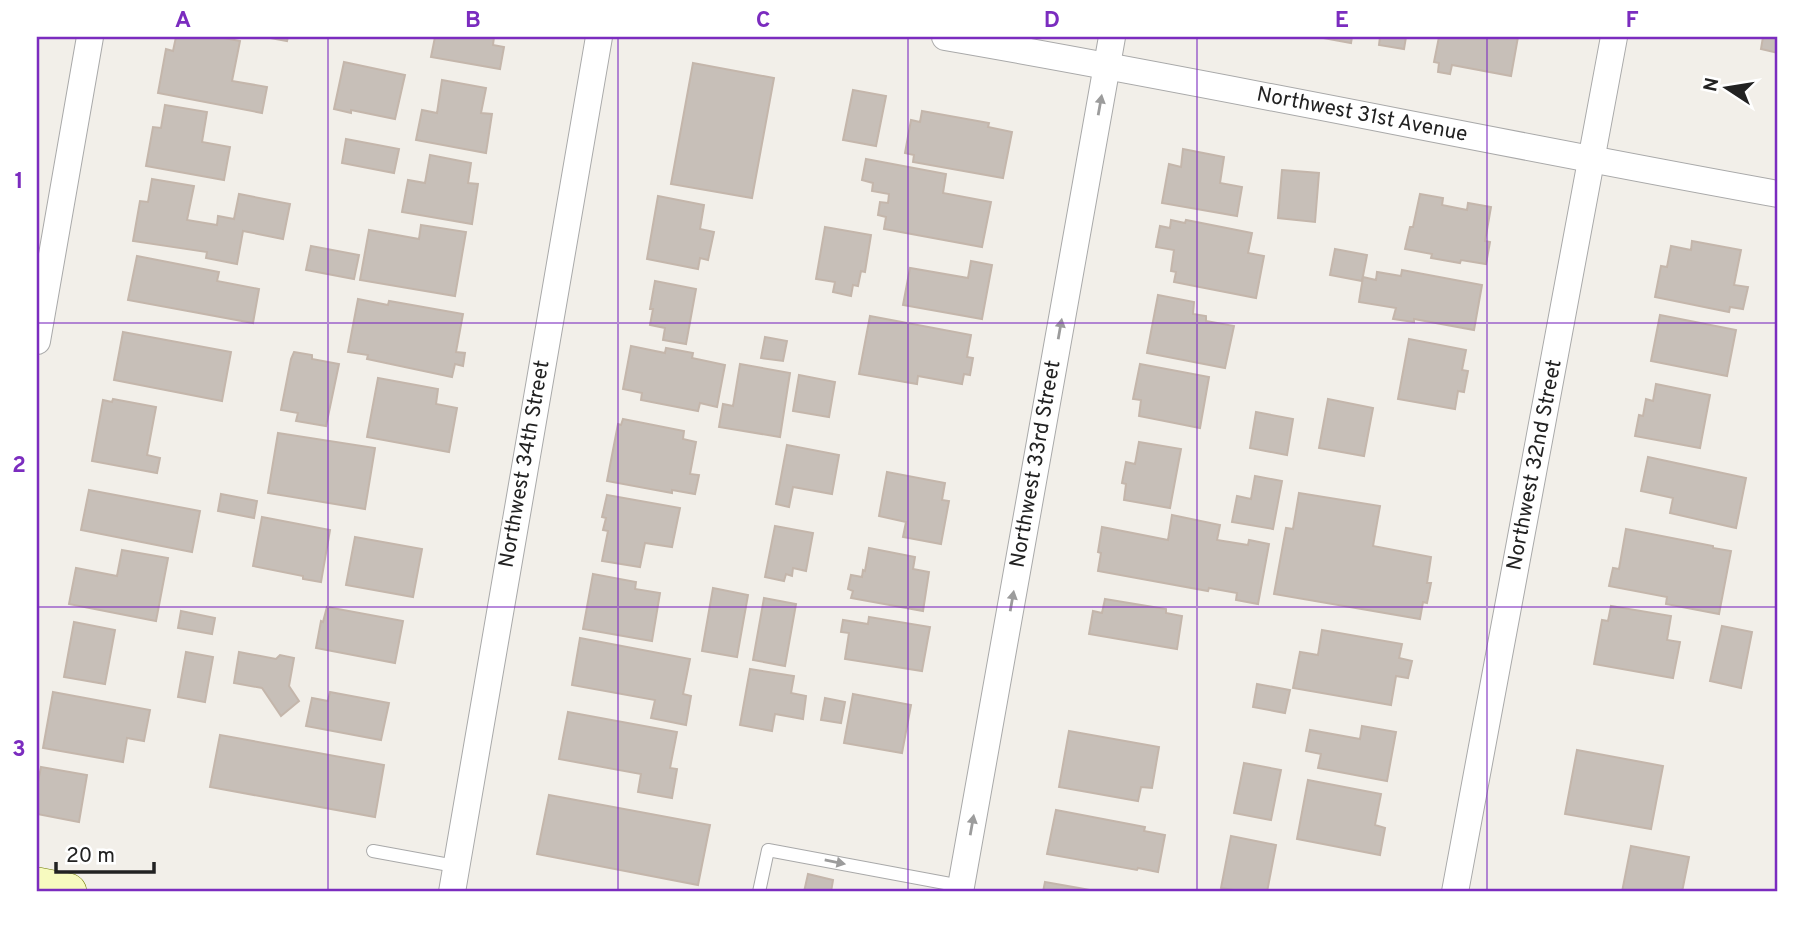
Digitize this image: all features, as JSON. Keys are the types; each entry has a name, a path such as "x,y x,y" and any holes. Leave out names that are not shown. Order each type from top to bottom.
{"main road":[{"path":"37,886 68,892"}],"street":[{"path":"37,341 90,37"},
{"name":"Northwest 34th Street","path":"452,892 600,37"},
{"name":"Northwest 31st Avenue","path":"945,37 1107,65 1592,161 1778,194"},
{"name":"Northwest 33rd Street","path":"961,889 1112,37"},
{"name":"Northwest 32nd Street","path":"1455,892 1614,37"}],"lane":[{"path":"759,892 768,849 961,889"},
{"path":"373,851 456,866"}],"building":[{"path":"176,37 219,37 240,41 232,81 267,87 262,113 158,93 166,49 173,51"},
{"path":"265,37 288,37 287,41"},
{"path":"435,37 494,37 493,45 504,47 500,69 431,57"},
{"path":"1318,37 1352,37 1351,43"},
{"path":"1380,37 1406,37 1404,49 1379,45"},
{"path":"1439,37 1518,37 1511,76 1452,65 1450,74 1438,72 1439,63 1434,62"},
{"path":"1763,37 1778,37 1778,53 1761,49"},
{"path":"344,62 405,75 395,119 334,109"},
{"path":"693,63 774,78 752,198 671,184"},
{"path":"442,80 486,88 481,113 492,114 486,153 416,140 422,110 437,113"},
{"path":"853,90 886,96 876,146 843,140"},
{"path":"165,105 207,112 202,142 230,147 224,180 146,166 153,127 161,128"},
{"path":"922,111 989,123 988,127 1012,132 1003,178 913,162 914,155 905,153 911,120 920,122"},
{"path":"346,139 399,149 394,173 342,163"},
{"path":"1183,149 1224,157 1220,183 1242,187 1237,216 1162,203 1169,164 1181,167"},
{"path":"430,155 471,163 468,183 478,184 472,224 402,212 408,180 425,183"},
{"path":"866,159 946,174 943,193 991,202 982,247 884,229 886,217 878,215 880,202 888,203 889,194 872,191 873,183 862,180"},
{"path":"1282,170 1319,173 1315,222 1278,218"},
{"path":"152,179 194,186 187,220 217,225 218,216 234,219 239,194 290,204 283,239 243,231 237,264 206,258 207,252 133,241 140,201 148,202"},
{"path":"1420,194 1443,198 1442,205 1467,210 1468,203 1491,207 1485,241 1490,242 1486,264 1431,258 1432,254 1405,249"},
{"path":"658,196 704,205 700,229 714,232 708,260 700,258 698,269 647,259"},
{"path":"1171,220 1185,223 1186,220 1252,233 1248,253 1264,256 1256,298 1174,282 1176,272 1171,271 1174,250 1156,247 1160,226 1170,228"},
{"path":"421,225 466,232 455,296 360,280 369,230 419,239"},
{"path":"825,227 871,235 865,272 861,271 858,286 853,285 851,296 833,292 835,282 816,279"},
{"path":"1692,241 1741,250 1734,285 1748,287 1743,309 1730,307 1729,312 1655,297 1661,266 1667,267 1671,246 1691,250"},
{"path":"311,246 359,255 354,279 306,270"},
{"path":"1335,249 1367,255 1362,281 1330,275"},
{"path":"137,256 219,272 217,281 259,289 253,323 128,300"},
{"path":"971,261 992,265 982,319 903,305 910,268 968,278"},
{"path":"1402,270 1482,285 1474,330 1414,319 1414,322 1393,319 1396,308 1359,302 1363,277 1376,280 1377,272 1401,276"},
{"path":"655,281 696,289 686,344 663,340 665,328 650,325"},
{"path":"1158,295 1194,302 1193,314 1206,316 1206,321 1234,326 1225,368 1147,353"},
{"path":"358,299 388,305 389,301 463,314 456,352 465,353 463,366 455,364 452,377 367,359 368,355 348,352"},
{"path":"1660,315 1736,330 1727,376 1651,361"},
{"path":"870,316 971,335 967,357 973,358 970,375 964,374 962,384 918,376 917,384 859,374"},
{"path":"123,332 231,352 222,401 114,380"},
{"path":"765,337 787,341 783,361 761,358"},
{"path":"1409,339 1466,350 1462,370 1468,371 1464,392 1458,391 1455,409 1398,399"},
{"path":"631,346 665,353 666,348 693,353 692,358 725,365 717,407 700,403 698,411 641,400 642,393 623,389"},
{"path":"294,352 312,355 312,359 339,364 326,426 296,421 298,413 281,410"},
{"path":"740,364 790,373 780,437 719,427 723,404 733,406"},
{"path":"1140,364 1209,377 1200,428 1139,416 1141,400 1133,399"},
{"path":"799,375 835,382 829,417 793,411"},
{"path":"378,378 438,389 436,404 457,408 449,452 367,437"},
{"path":"1656,384 1710,395 1700,448 1635,436 1639,415 1643,416 1646,399 1653,401"},
{"path":"113,399 156,407 147,455 160,458 157,473 92,461 103,400 112,402"},
{"path":"1328,399 1373,408 1364,456 1319,448"},
{"path":"1256,412 1293,419 1287,455 1250,448"},
{"path":"623,419 684,431 683,439 696,442 690,474 699,475 695,494 672,490 672,493 607,481 618,424 621,425"},
{"path":"278,433 375,448 365,509 268,493"},
{"path":"1139,442 1181,449 1170,508 1124,500 1126,484 1122,483 1126,462 1135,464"},
{"path":"787,445 839,455 832,494 793,487 789,507 776,504"},
{"path":"1648,457 1746,478 1736,528 1670,513 1673,498 1641,491"},
{"path":"887,472 945,483 942,500 949,501 941,544 903,537 906,522 879,516"},
{"path":"1255,476 1282,481 1273,529 1232,522 1237,496 1251,499"},
{"path":"89,490 200,511 192,552 81,530"},
{"path":"1299,493 1380,506 1373,546 1431,557 1427,583 1431,583 1420,619 1274,594 1286,528 1293,529"},
{"path":"221,494 257,501 254,518 218,511"},
{"path":"607,495 680,508 672,547 645,543 640,567 602,561 608,531 603,530 606,518 602,517"},
{"path":"1172,515 1220,525 1217,540 1248,545 1249,540 1269,544 1258,604 1236,600 1237,593 1209,588 1208,591 1098,571 1102,527 1168,540"},
{"path":"262,517 330,530 321,582 253,566"},
{"path":"775,526 813,533 806,571 793,568 792,576 786,574 784,581 765,577"},
{"path":"1626,529 1731,551 1719,614 1666,604 1667,597 1609,586 1613,568 1619,569"},
{"path":"355,537 422,549 413,597 346,585"},
{"path":"869,548 915,557 913,569 929,572 923,611 851,598 853,591 848,589 851,575 862,577"},
{"path":"122,550 168,558 156,621 69,604 76,568 117,576"},
{"path":"593,574 636,582 635,589 660,593 652,641 583,629"},
{"path":"713,588 748,595 737,657 702,651"},
{"path":"764,598 796,604 785,666 753,660"},
{"path":"1105,599 1166,609 1166,613 1182,616 1177,649 1089,634 1093,611 1102,613"},
{"path":"1611,606 1671,616 1667,640 1680,642 1673,678 1594,664 1602,620 1608,621"},
{"path":"327,607 403,621 395,663 316,648 321,621 323,622"},
{"path":"181,611 215,618 212,634 178,628"},
{"path":"869,617 930,627 922,671 845,659 849,633 841,632 843,620 868,624"},
{"path":"74,622 115,630 105,684 64,677"},
{"path":"1722,626 1752,632 1741,688 1710,681"},
{"path":"1322,630 1402,644 1399,658 1412,661 1408,678 1396,676 1391,705 1293,688 1300,652 1318,655"},
{"path":"580,638 690,659 683,694 691,696 686,725 651,718 655,700 572,685"},
{"path":"186,652 213,657 205,702 178,697"},
{"path":"239,652 276,659 280,655 294,658 289,686 299,701 281,716 262,688 234,683"},
{"path":"750,669 794,676 791,693 806,696 803,719 775,714 772,731 740,725"},
{"path":"1257,684 1290,690 1285,713 1253,707"},
{"path":"53,692 150,710 144,741 127,738 123,762 43,748"},
{"path":"330,692 389,703 381,740 306,726 312,698 328,701"},
{"path":"853,694 911,705 902,753 844,743"},
{"path":"825,698 845,702 841,723 821,720"},
{"path":"568,712 677,732 670,768 677,769 672,798 638,792 641,774 559,759"},
{"path":"1362,726 1396,732 1387,781 1318,768 1321,754 1306,751 1310,730 1360,739"},
{"path":"1069,731 1159,747 1152,788 1141,787 1138,801 1059,787"},
{"path":"220,735 384,765 375,817 210,787"},
{"path":"1577,750 1663,766 1651,829 1565,814"},
{"path":"1244,763 1281,770 1271,820 1234,813"},
{"path":"41,767 87,775 79,822 37,814 37,787"},
{"path":"1308,780 1381,794 1375,825 1385,828 1380,855 1297,839"},
{"path":"549,795 710,825 698,885 537,854"},
{"path":"1056,810 1145,827 1144,831 1165,835 1158,872 1047,854"},
{"path":"1231,836 1276,845 1267,892 1221,888"},
{"path":"1631,846 1689,857 1682,892 1622,892"},
{"path":"808,874 833,880 831,892 804,892"},
{"path":"1045,882 1079,888 1100,892 1043,892"}]}
